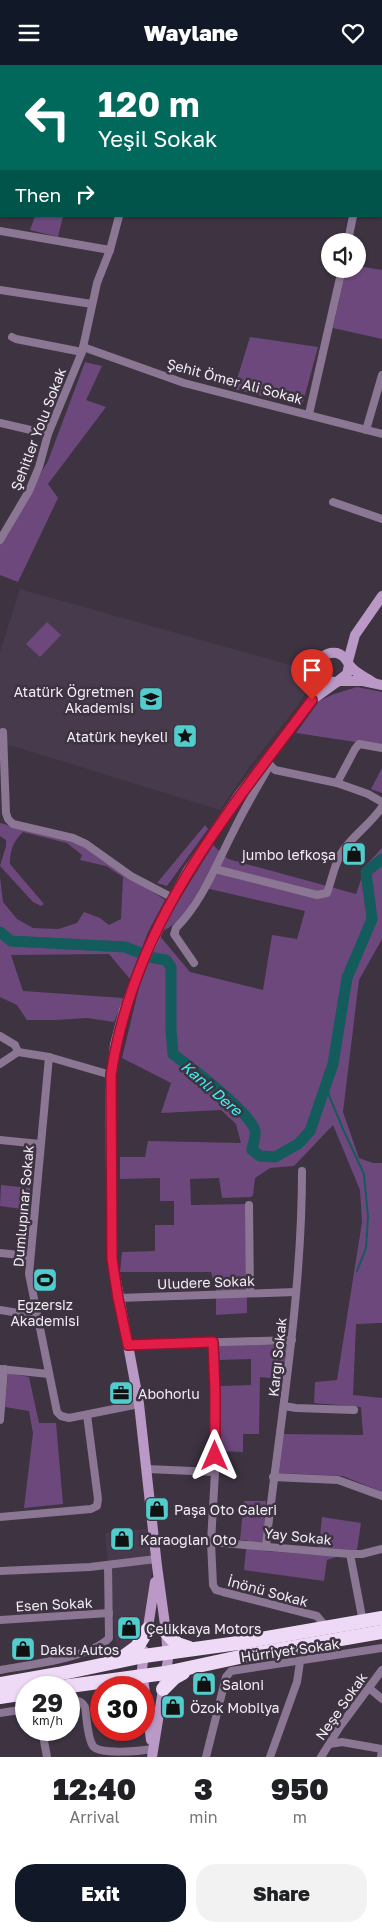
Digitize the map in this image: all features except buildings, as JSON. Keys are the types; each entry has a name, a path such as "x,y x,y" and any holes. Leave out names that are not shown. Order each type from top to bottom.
{"highway":[{"path":"0,1685 144,1656 382,1618"},
{"path":"117,1661 137,1647 148,1629"},
{"path":"166,1632 177,1644 192,1649"},
{"path":"155,1676 266,1651 382,1632"},
{"path":"163,1689 174,1678 200,1666"},
{"path":"0,1697 15,1695"}],"main road":[{"path":"312,700 347,674 356,635 382,596"},
{"path":"152,1753 168,1652 139,1405 112,1259 111,1075 115,1045 124,1010 139,971 172,898 225,815 268,763 312,700 320,673 319,664 321,659 356,635"},
{"path":"333,652 342,654 348,663 378,684"},
{"path":"320,673 327,681 378,684"},
{"path":"140,1676 156,1562"}],"street":[{"name":"Şehitler Yolu Sokak","path":"0,540 29,491 39,467 48,434 82,350 97,283 110,250 119,217"},
{"path":"350,233 353,217"},
{"path":"0,231 110,250"},
{"path":"309,414 340,278"},
{"path":"0,290 92,304"},
{"name":"Şehit Ömer Ali Sokak","path":"12,337 82,350 184,383 382,434"},
{"path":"366,430 382,375"},
{"path":"0,423 48,434"},
{"path":"333,502 382,519"},
{"path":"3,731 6,813 8,819 13,824 80,841 131,876 172,898"},
{"path":"337,783 359,744 382,748"},
{"path":"194,963 174,934 176,928 193,906 215,869 268,763 275,770 337,783 368,794 382,802"},
{"path":"215,869 317,895 327,893 343,850 376,816 382,807"},
{"path":"156,932 175,932"},
{"path":"0,1037 14,1045 18,1052"},
{"path":"0,1063 18,1052 48,1057 111,1075"},
{"name":"Dumlupınar Sokak","path":"48,1057 29,1274 57,1412 61,1416 69,1418 86,1415"},
{"path":"0,1140 40,1144"},
{"name":"Kargı Sokak","path":"266,1545 273,1477 292,1340 302,1198 302,1171"},
{"path":"249,1205 250,1293"},
{"path":"0,1253 30,1256"},
{"name":"Uludere Sokak","path":"118,1298 295,1292"},
{"path":"0,1310 37,1316"},
{"path":"128,1345 292,1340"},
{"path":"211,1541 215,1472 213,1342"},
{"path":"0,1420 2,1369 49,1374"},
{"path":"0,1517 91,1509 97,1506 98,1499 86,1415 139,1405"},
{"path":"284,1406 354,1410"},
{"path":"147,1469 215,1472"},
{"path":"273,1477 338,1480 382,1496"},
{"name":"Yay Sokak","path":"211,1541 350,1554 362,1554 382,1549"},
{"name":"İnönü Sokak","path":"211,1541 213,1585 216,1590 317,1616 327,1627"},
{"path":"350,1554 363,1621"},
{"path":"0,1571 156,1562"},
{"path":"0,1670 71,1656 104,1643 109,1638 108,1565"},
{"name":"Esen Sokak","path":"0,1620 109,1613"},
{"name":"Hürriyet Sokak","path":"206,1757 226,1677 231,1671 382,1649"},
{"path":"270,1757 297,1682 300,1662"},
{"name":"Neşe Sokak","path":"321,1757 340,1725 382,1670"},
{"path":"369,1688 382,1699"},
{"path":"80,1701 85,1707 94,1748 100,1751 152,1753"},
{"path":"0,1713 15,1711"},
{"path":"44,1741 47,1757"},
{"path":"330,1744 342,1742 382,1749 381,1757"}],"shaded area":[{"path":"35,217 63,217 58,237 30,230"},
{"path":"366,267 382,270 382,339 333,328 344,278 366,278"},
{"path":"250,337 318,347 302,406 234,389"},
{"path":"85,362 102,366 86,400 106,407 48,484 58,498 18,582 0,575 0,544 48,461"},
{"name":"Atatürk Öğretmen Akademisi","path":"20,589 290,665 308,674 310,680 308,689 296,708 250,766 220,810 0,742 0,652"},
{"path":"47,622 61,635 40,657 26,644"},
{"path":"357,687 382,692 382,746 296,733 319,701"},
{"path":"382,768 382,793 371,789"},
{"path":"0,823 70,840 83,846 165,900 148,932 130,979 109,954 11,955 23,991 123,998 114,1022 87,1018 27,1020 17,1005 0,997 0,877 3,902 17,919 33,928 58,929 77,923 84,912 100,918 109,925 121,919 123,877 106,866 80,860 82,855 67,843 23,832 13,846 10,864 44,904 41,906 33,902 0,866 6,840 0,836"},
{"path":"205,825 208,829 167,886 157,883"},
{"path":"213,845 228,859 356,894 366,865 382,848 382,939 359,980 343,1112 359,1158 373,1163 382,1163 382,1323 356,1324 353,1395 382,1398 382,1492 343,1476 278,1473 283,1434 363,1435 361,1407 314,1403 315,1382 337,1380 362,1222 360,1190 333,1125 294,1166 270,1168 255,1178 253,1195 251,1197 222,1198 219,1178 190,1179 191,1205 246,1204 247,1313 216,1315 216,1290 211,1272 120,1272 122,1252 155,1251 155,1225 174,1225 174,1201 160,1201 160,1178 120,1179 120,1157 145,1157 148,1141 241,1143 236,1124 221,1110 161,1113 171,1083 122,1058 140,983 159,935 190,972 263,990 272,935 297,939 305,911 201,887 180,920 165,930 163,926"},
{"path":"1,1185 30,1188 29,1210 0,1206"},
{"path":"217,1345 287,1345 282,1379 260,1377 259,1434 243,1434 243,1452 221,1451 220,1386 251,1385 251,1359 218,1360"},
{"path":"8,1373 29,1377 39,1423 56,1423 63,1504 24,1508 33,1433 29,1411 5,1407"},
{"path":"244,1501 266,1501 264,1551 318,1555 322,1517 361,1523 357,1550 327,1560 324,1581 244,1570 247,1540 240,1540"},
{"path":"148,1529 152,1570 145,1621 133,1643 117,1653 105,1533"}],"waterway":[{"name":"Kanlı Dere","path":"0,932 11,941 125,947 154,958 166,960 171,967 173,1054 243,1113 255,1131 252,1150 260,1156 275,1157 298,1144 310,1131 333,1064 347,978 372,919 366,872 382,859"},
{"path":"325,1086 364,1174 368,1217 366,1248 357,1271"}],"place":[{"name":"Atatürk Öğretmen Akademisi","path":"151,699"},
{"name":"Atatürk heykeli","path":"185,736"},
{"name":"jumbo lefkoşa","path":"354,854"},
{"name":"Egzersiz Akademisi","path":"45,1280"},
{"name":"Abohorlu","path":"121,1393"},
{"name":"Paşa Oto Galeri","path":"157,1509"},
{"name":"Karaoğlan Oto","path":"122,1539"},
{"name":"Çelikkaya Motors","path":"129,1628"},
{"name":"Daksı Autos","path":"23,1649"},
{"name":"Saloni","path":"204,1684"},
{"name":"Özok Mobilya","path":"173,1707"}],"route":[{"path":"215,1456 215,1366 213,1342 128,1345 112,1259 111,1075 115,1045 124,1010 139,971 172,898 187,872 239,795 312,700"}]}
